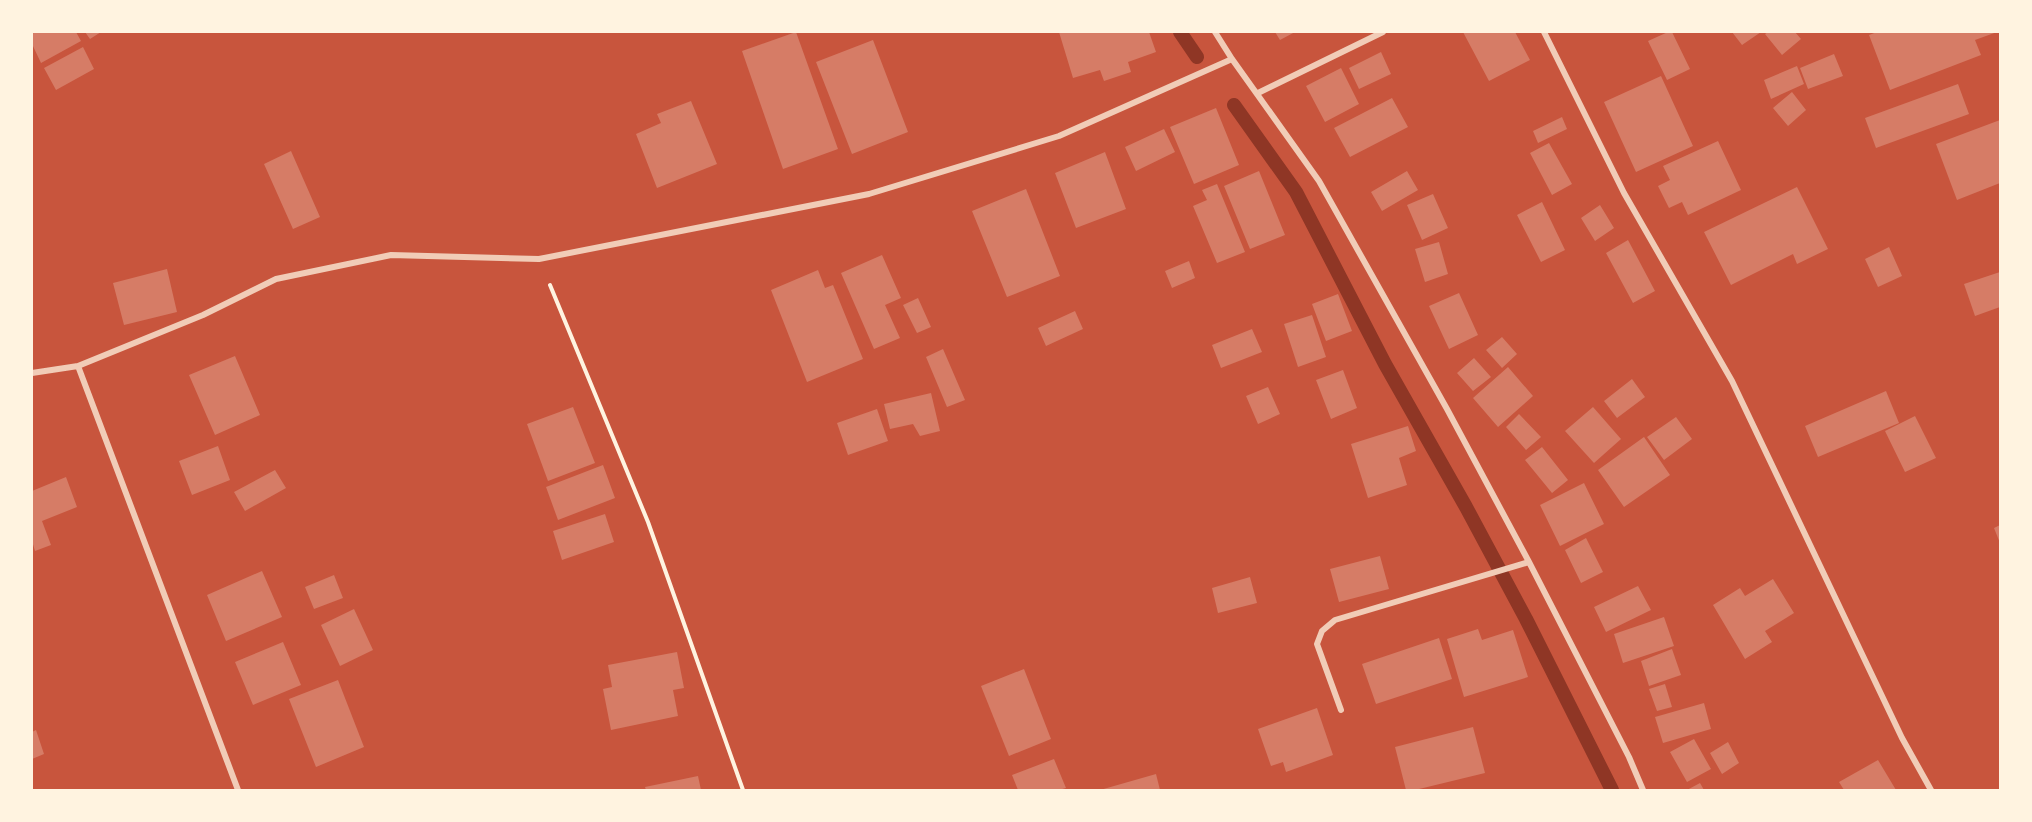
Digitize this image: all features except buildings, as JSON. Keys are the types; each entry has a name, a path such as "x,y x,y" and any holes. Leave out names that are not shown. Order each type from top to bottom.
{"street":[{"path":"1215,32 1319,181 1448,409 1629,757 1643,790"},
{"path":"1258,93 1383,32"},
{"path":"1544,32 1624,193 1732,381 1902,738 1931,790"},
{"path":"32,374 78,366 203,315 276,279 391,255 539,259 869,194 1059,136 1232,59"},
{"path":"78,366 238,790"},
{"path":"1341,710 1317,644 1322,631 1335,620 1529,562"}],"path":[{"path":"539,259 648,522 743,790"}],"waterway":[{"path":"1180,32 1197,57"},
{"path":"1234,105 1296,192 1385,364 1526,619 1612,790"}]}
